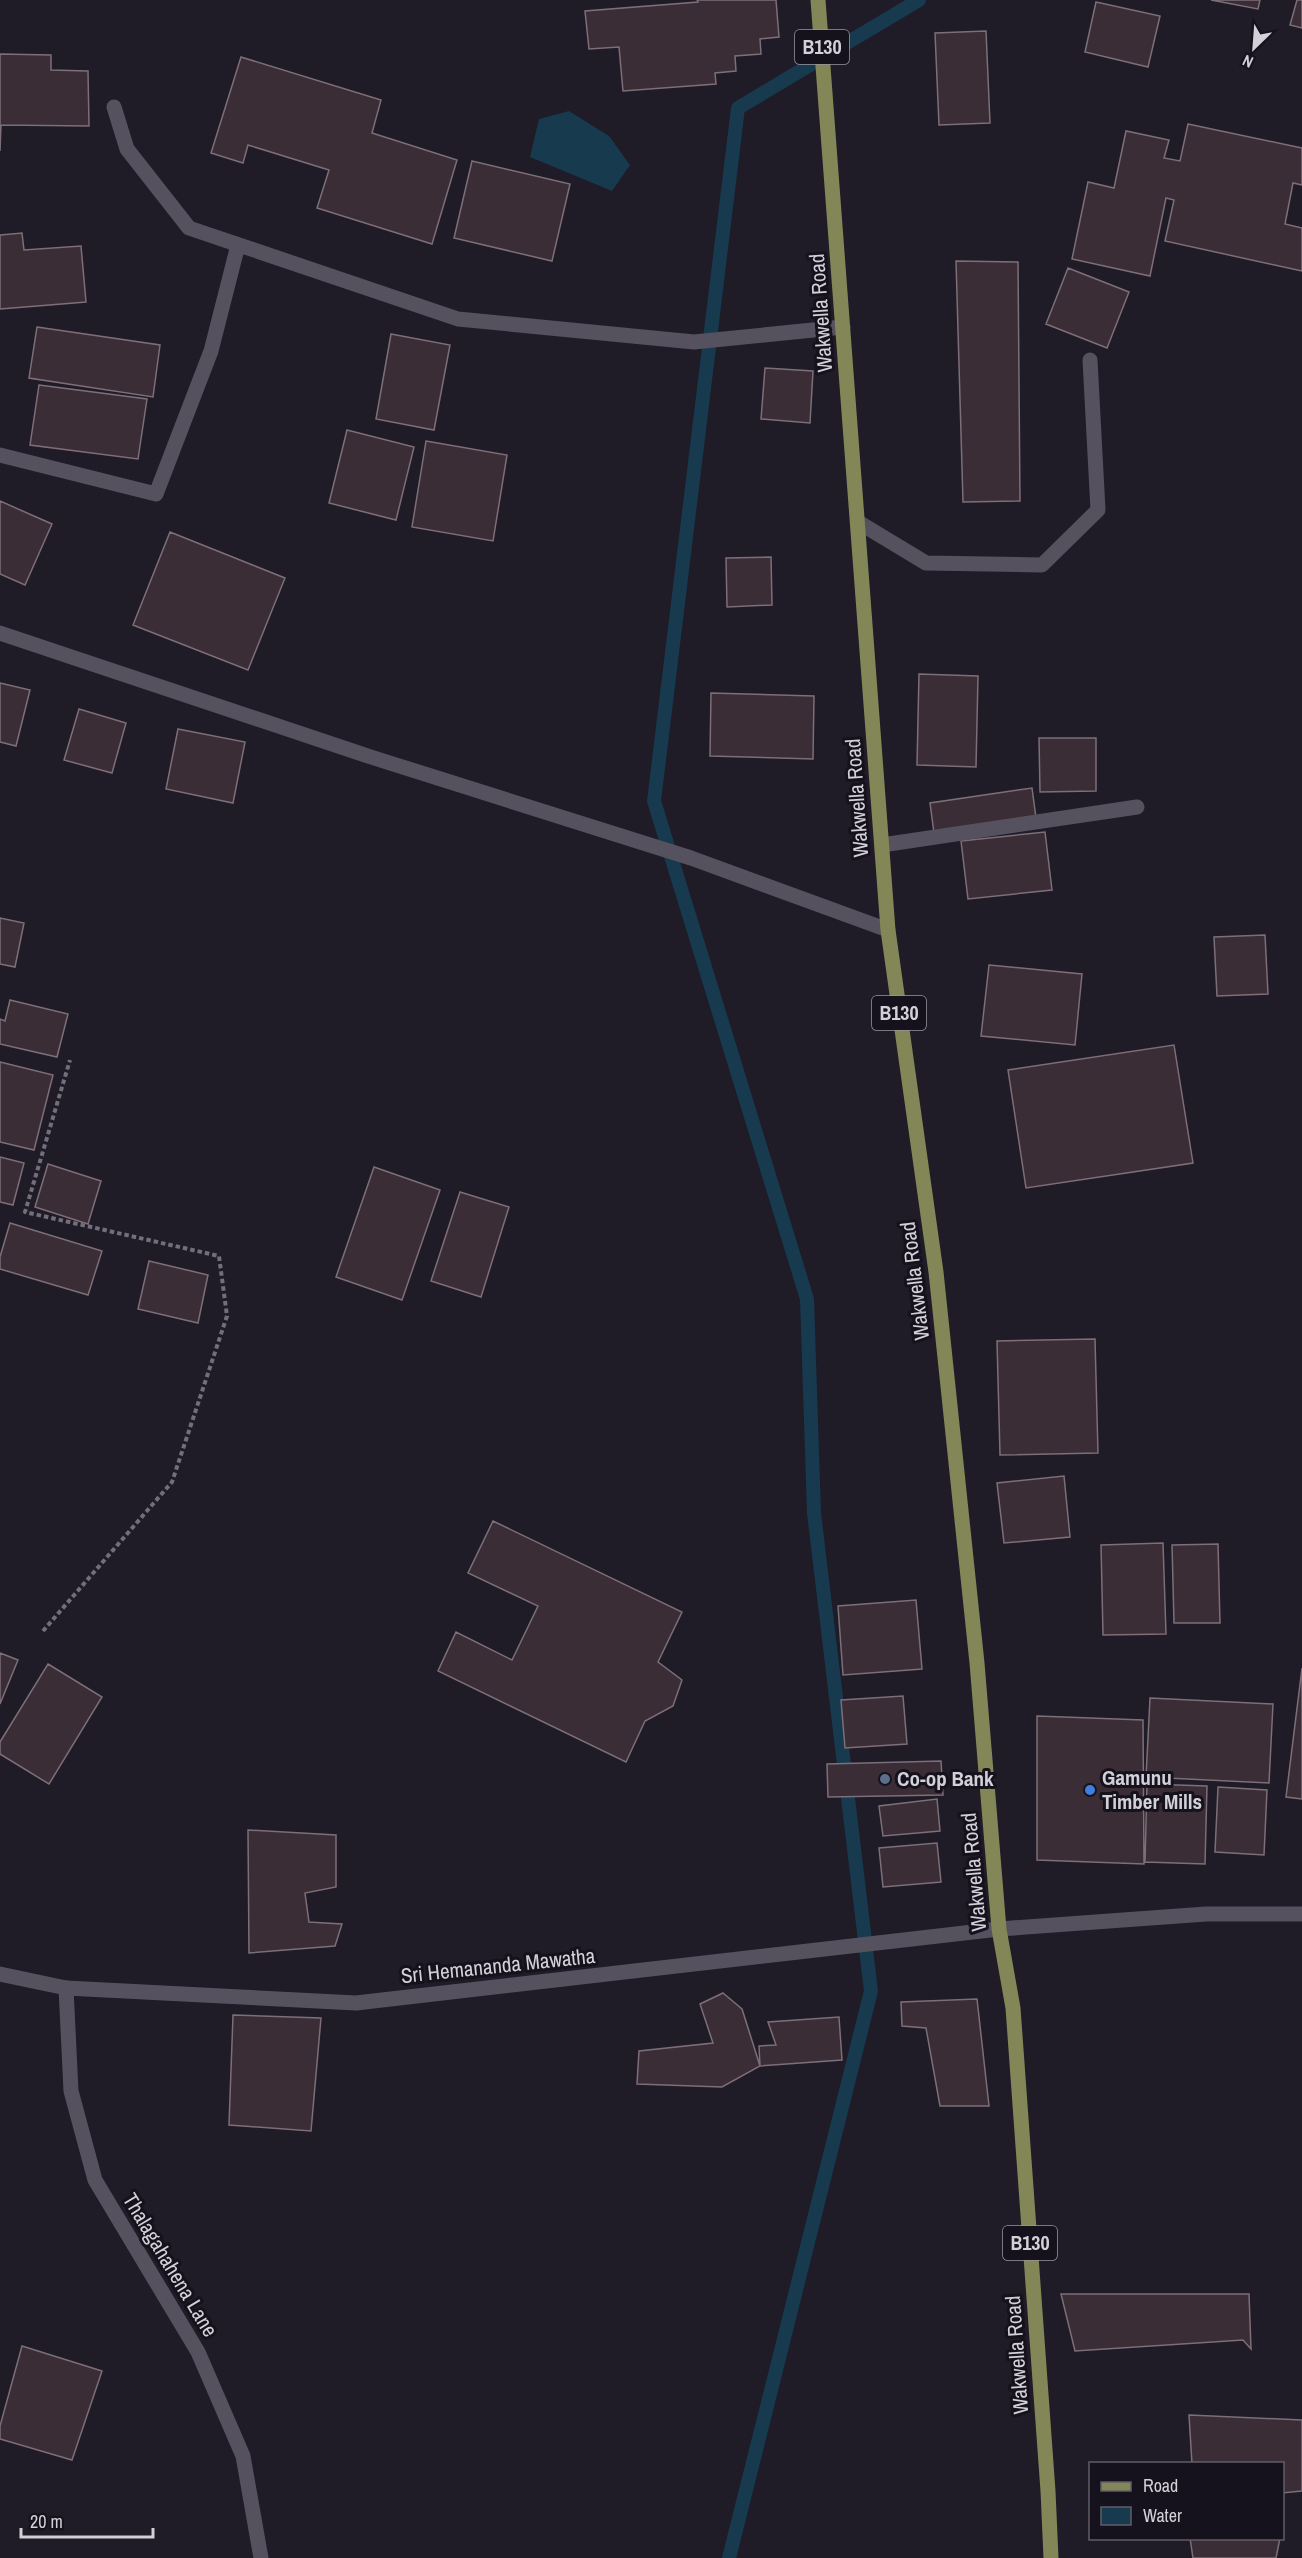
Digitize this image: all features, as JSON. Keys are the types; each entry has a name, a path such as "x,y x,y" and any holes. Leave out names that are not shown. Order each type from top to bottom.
{"main road":[{"name":"Wakwella Road","path":"818,0 888,930 936,1272 977,1663 999,1929 1013,2008 1051,2558"}],"street":[{"path":"114,107 127,149 189,228 458,319 693,342 843,327"},
{"path":"0,455 156,494 211,351 238,245"},
{"path":"858,522 926,563 1042,566 1098,510 1090,360"},
{"path":"0,633 374,758 691,858 888,930"},
{"path":"882,846 1137,807"},
{"name":"Sri Hemananda Mawatha","path":"0,1974 66,1988 356,2003 999,1929 1206,1914 1302,1914"},
{"name":"Thalagahahena Lane","path":"66,1988 72,2091 95,2180 198,2352 243,2456 261,2558"}],"path":[{"path":"43,1631 172,1482 227,1316 219,1256 25,1212 70,1060"}],"water":[{"path":"569,111 609,136 630,165 612,191 530,157 539,119"}],"building":[{"path":"697,0 776,0 779,37 760,39 761,54 735,56 736,71 715,73 716,84 623,91 619,47 589,49 585,11 698,2"},
{"path":"1211,0 1260,0 1258,9"},
{"path":"1297,0 1302,0 1302,28 1290,25"},
{"path":"1096,2 1160,16 1148,67 1085,52"},
{"path":"986,31 990,123 939,125 935,33"},
{"path":"0,54 51,55 51,70 88,71 89,126 1,125 0,151"},
{"path":"241,57 381,100 372,133 457,160 432,244 317,208 329,170 248,145 243,163 211,153"},
{"path":"1188,124 1302,148 1302,185 1293,183 1285,224 1302,228 1302,271 1165,241 1174,200 1166,198 1150,276 1072,259 1088,182 1114,188 1126,131 1169,140 1164,158 1180,161"},
{"path":"472,161 570,184 552,261 454,238"},
{"path":"22,233 24,250 81,246 86,302 0,309 0,235"},
{"path":"956,261 1018,262 1020,501 963,502"},
{"path":"1068,268 1129,292 1107,348 1046,324"},
{"path":"37,327 160,345 153,397 29,378"},
{"path":"391,334 450,345 434,430 376,419"},
{"path":"765,368 813,371 810,423 761,419"},
{"path":"39,385 147,399 138,459 30,445"},
{"path":"347,430 414,447 396,520 329,503"},
{"path":"426,441 507,455 493,541 412,527"},
{"path":"0,501 52,524 25,585 0,574"},
{"path":"170,532 285,578 248,670 133,625"},
{"path":"771,557 772,605 727,607 726,558"},
{"path":"919,674 978,676 976,767 917,765"},
{"path":"0,683 30,690 16,746 0,742"},
{"path":"711,693 814,696 813,759 710,756"},
{"path":"79,709 126,723 112,773 64,760"},
{"path":"178,729 245,742 233,803 166,789"},
{"path":"1039,738 1096,738 1096,791 1040,792"},
{"path":"1032,788 1036,818 934,833 930,803"},
{"path":"1045,832 1052,890 968,899 961,841"},
{"path":"0,918 24,923 15,967 0,964"},
{"path":"1265,935 1268,994 1217,996 1214,937"},
{"path":"989,965 1082,974 1075,1045 981,1036"},
{"path":"10,1000 68,1014 57,1057 0,1044 0,1019 5,1021"},
{"path":"1174,1045 1193,1163 1026,1188 1008,1070"},
{"path":"0,1062 53,1075 34,1150 0,1142"},
{"path":"0,1157 24,1163 13,1205 0,1202"},
{"path":"48,1164 101,1181 88,1224 35,1207"},
{"path":"374,1167 440,1190 402,1300 336,1277"},
{"path":"460,1192 509,1207 481,1297 431,1281"},
{"path":"10,1223 102,1251 88,1295 0,1269 0,1257"},
{"path":"149,1261 208,1275 198,1323 138,1309"},
{"path":"1095,1339 1098,1453 1000,1455 997,1341"},
{"path":"1064,1476 1070,1537 1004,1543 997,1483"},
{"path":"493,1521 682,1612 658,1662 682,1680 673,1706 645,1721 626,1762 438,1671 456,1632 512,1660 538,1606 468,1573"},
{"path":"1163,1543 1166,1634 1103,1635 1101,1545"},
{"path":"1218,1544 1220,1623 1174,1623 1172,1545"},
{"path":"916,1600 922,1669 843,1675 838,1606"},
{"path":"0,1653 18,1660 0,1704"},
{"path":"48,1664 102,1697 49,1784 0,1754 0,1742"},
{"path":"1302,1668 1302,1799 1286,1797"},
{"path":"903,1696 907,1744 845,1748 841,1700"},
{"path":"1150,1698 1273,1704 1269,1783 1146,1777"},
{"name":"Gamunu Timber Mills","path":"1037,1716 1143,1720 1144,1864 1037,1860"},
{"name":"Co-op Bank","path":"941,1761 943,1795 828,1797 827,1764"},
{"path":"1147,1784 1207,1786 1205,1864 1145,1862"},
{"path":"1218,1787 1267,1790 1264,1855 1215,1852"},
{"path":"937,1799 940,1831 883,1836 879,1806"},
{"path":"248,1830 336,1835 336,1887 305,1893 309,1922 342,1924 335,1946 249,1953"},
{"path":"937,1843 941,1882 883,1887 879,1848"},
{"path":"723,1993 742,2009 760,2066 722,2087 637,2084 639,2051 713,2043 700,2004"},
{"path":"977,1999 989,2106 940,2106 926,2028 902,2026 901,2002"},
{"path":"233,2015 321,2018 311,2131 229,2125"},
{"path":"839,2017 842,2060 760,2066 759,2046 776,2045 768,2022"},
{"path":"1061,2294 1249,2294 1251,2349 1243,2340 1075,2351"},
{"path":"22,2346 102,2371 72,2460 0,2439 0,2426"},
{"path":"1189,2415 1302,2420 1302,2491 1284,2493 1284,2462 1192,2462"},
{"path":"1190,2540 1280,2540 1276,2558 1193,2558"}],"waterway":[{"path":"729,2558 871,1991 814,1513 807,1299 654,801 738,108 919,0"}],"place":[{"name":"Co-op Bank","path":"885,1779"},
{"name":"Gamunu Timber Mills","path":"1090,1790"}]}
